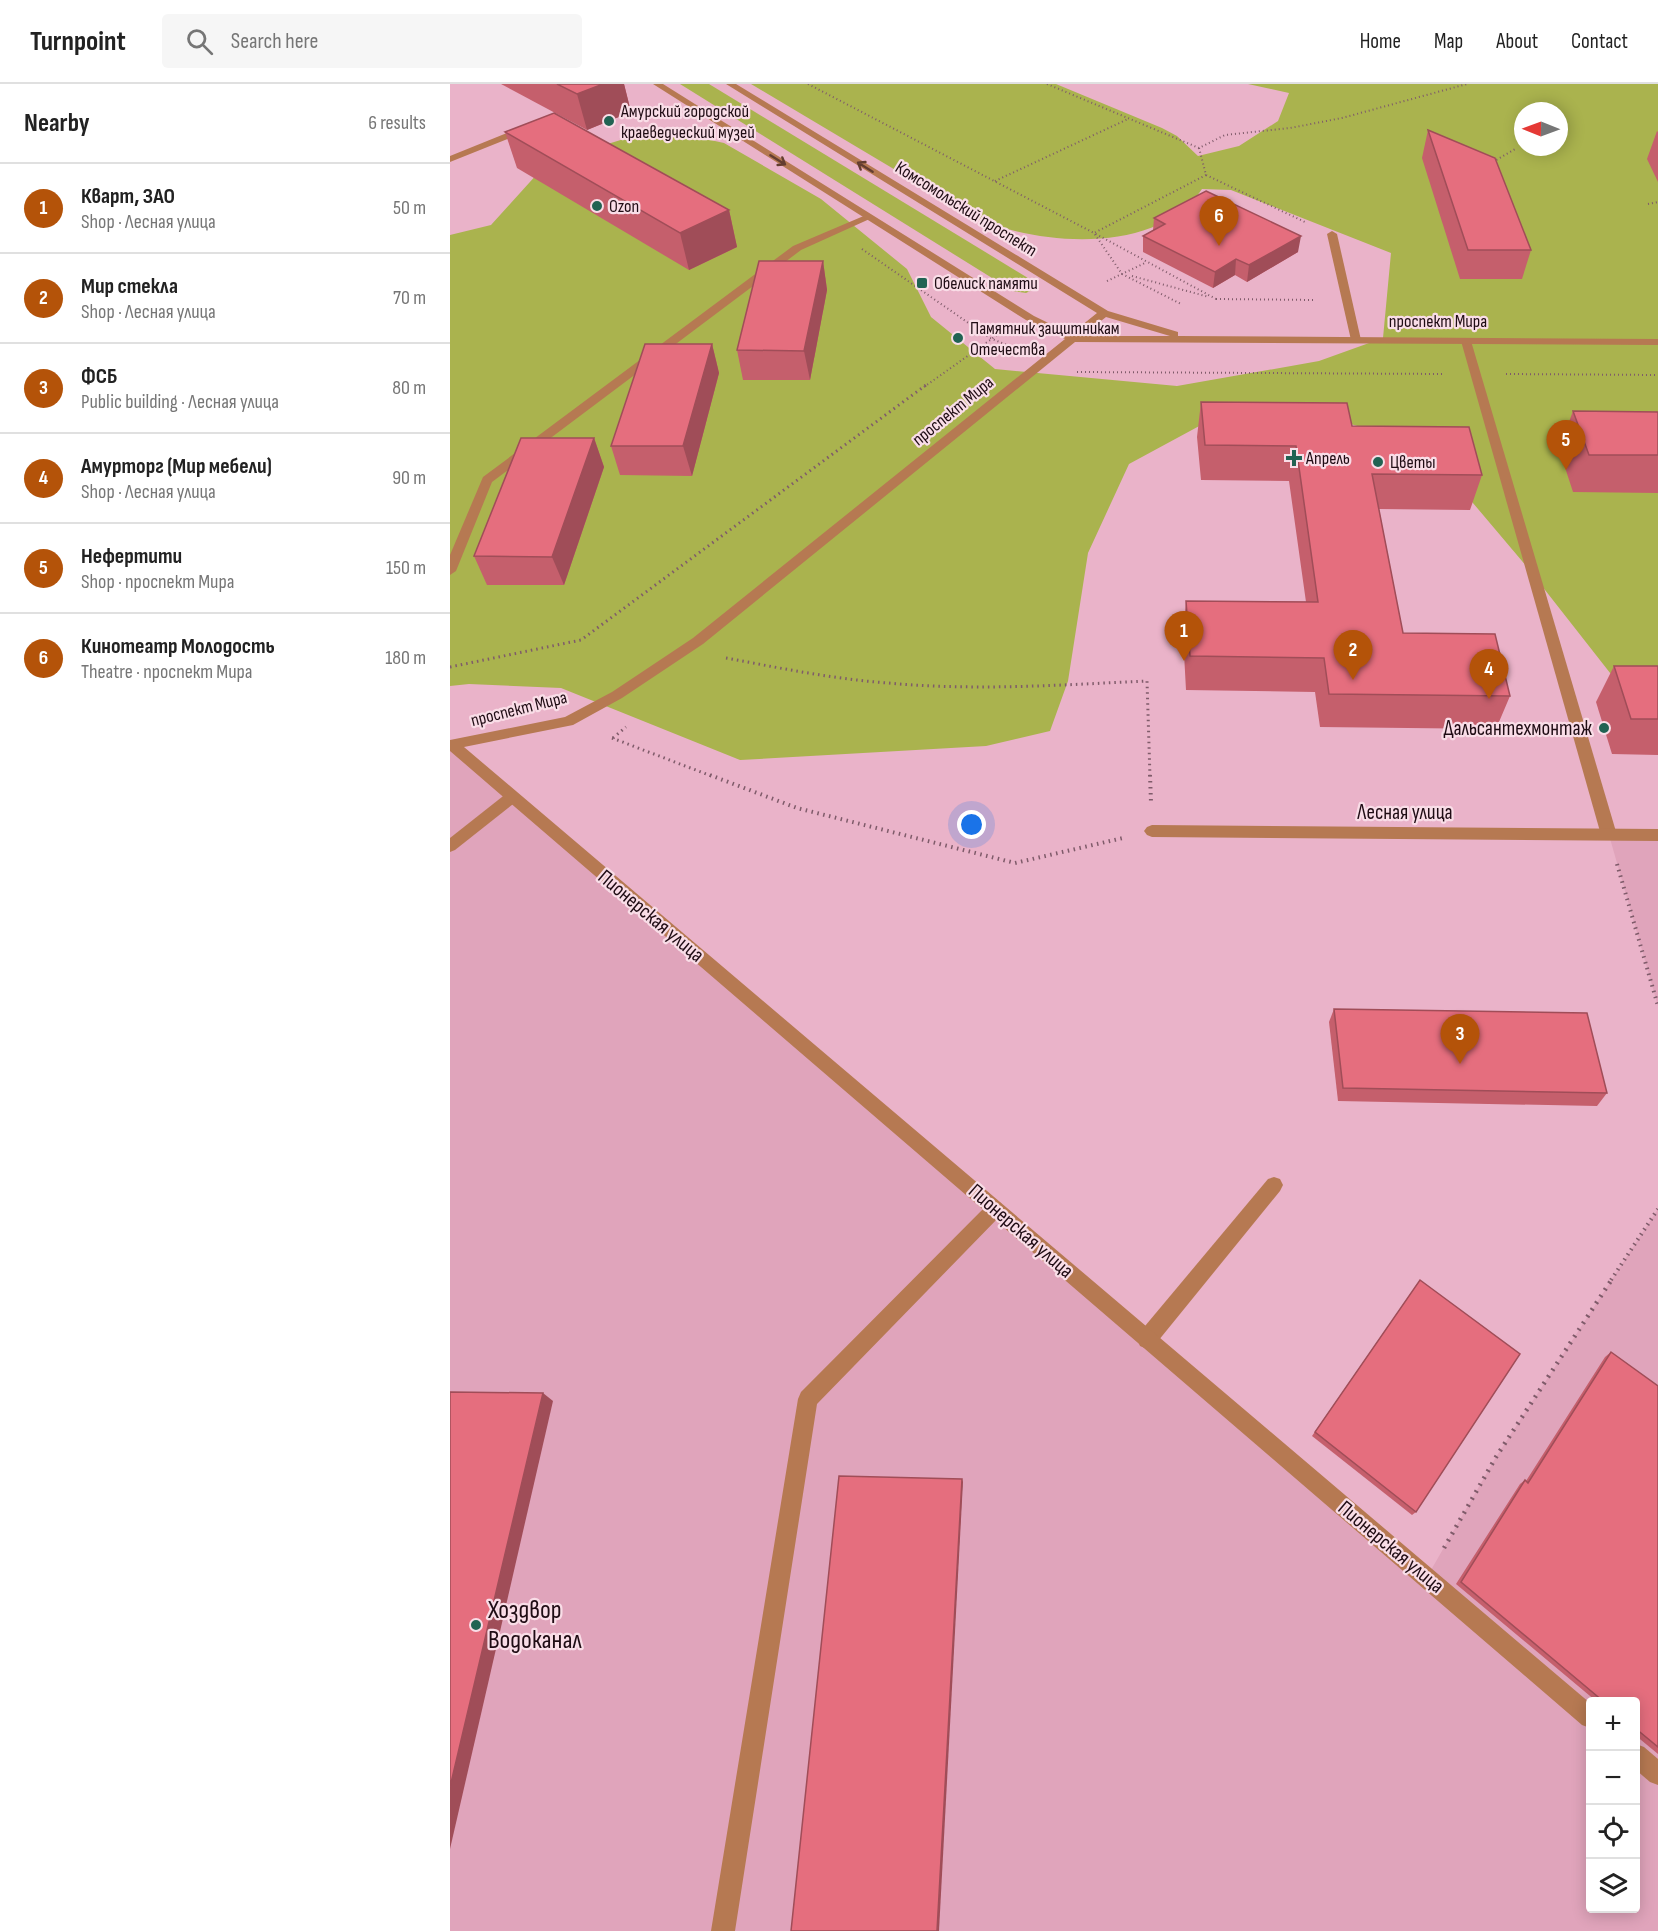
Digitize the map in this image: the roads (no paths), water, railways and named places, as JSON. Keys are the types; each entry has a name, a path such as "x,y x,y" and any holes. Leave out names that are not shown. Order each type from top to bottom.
{"street":[{"path":"657,84 1030,318 1073,339 1104,313"},
{"name":"Комсомольский проспект","path":"730,84 1104,313 1195,340"},
{"path":"450,159 533,126"},
{"path":"450,571 487,480 797,248 869,217"},
{"path":"1332,234 1356,340"},
{"name":"проспект Мира","path":"451,745 568,721 635,683 698,641 1073,339 1658,342"},
{"path":"1466,341 1608,834"},
{"name":"Пионерская улица","path":"451,745 1586,1714"},
{"path":"450,846 512,797"},
{"name":"Лесная улица","path":"1152,831 1658,835"},
{"path":"1147,1339 1274,1185"},
{"path":"723,1931 808,1399 995,1209"},
{"path":"1640,1759 1658,1774"}],"place":[{"name":"Амурский городской краеведческий музей","path":"609,121"},
{"name":"Ozon","path":"597,206"},
{"name":"Кинотеатр Молодость","path":"1219,246"},
{"name":"Обелиск памяти","path":"922,283"},
{"name":"Памятник защитникам Отечества","path":"958,338"},
{"name":"Апрель","path":"1294,458"},
{"name":"Цветы","path":"1378,462"},
{"name":"Нефертити","path":"1566,470"},
{"name":"Кварт, ЗАО","path":"1184,661"},
{"name":"Мир стекла","path":"1353,680"},
{"name":"Амурторг (Мир мебели)","path":"1489,699"},
{"name":"Дальсантехмонтаж","path":"1604,728"},
{"name":"ФСБ","path":"1460,1064"},
{"name":"Хоздвор Водоканал","path":"476,1625"}]}
